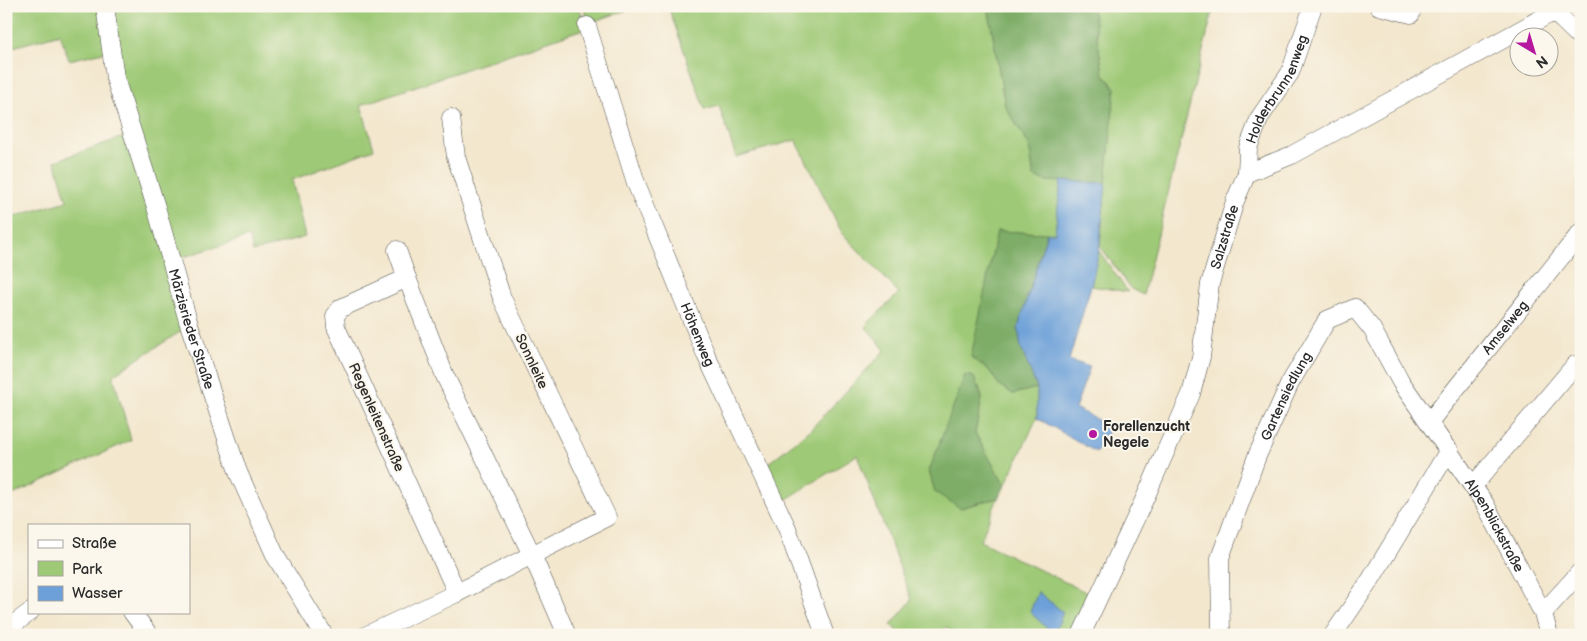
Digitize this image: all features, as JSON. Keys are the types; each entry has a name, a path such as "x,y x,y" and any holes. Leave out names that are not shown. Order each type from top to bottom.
{"street":[{"name":"Märzisrieder Straße","path":"105,6 115,78 156,207 188,322 232,455 255,513 276,557 324,635"},
{"name":"Holderbrunnenweg","path":"1247,173 1248,148 1257,125 1290,73 1313,6"},
{"path":"1379,6 1410,14"},
{"path":"1247,173 1292,155 1559,9 1581,38"},
{"name":"Höhenweg","path":"587,26 636,182 706,355 787,528 825,635"},
{"name":"Sonnleite","path":"367,635 457,593 607,517 502,298 456,157 452,118"},
{"name":"Salzstraße","path":"1081,635 1191,394 1201,357 1210,284 1235,202 1247,173"},
{"name":"Amselweg","path":"1430,421 1581,232"},
{"path":"397,250 406,278 445,376 532,555 567,635"},
{"name":"Regenleitenstraße","path":"406,278 341,308 335,316 336,327 457,593"},
{"name":"Gartensiedlung","path":"1221,635 1221,555 1257,456 1290,383 1327,320 1355,308 1372,329 1401,382 1430,421"},
{"path":"1473,486 1575,365"},
{"name":"Alpenblickstraße","path":"1430,421 1485,504 1543,613 1549,635"},
{"path":"1333,635 1371,579 1449,450"},
{"path":"1543,613 1581,571"},
{"path":"6,630 28,614"},
{"path":"133,614 149,635"}],"green space":[{"path":"6,6 101,6 108,51 69,60 60,34 6,49"},
{"path":"108,6 579,6 586,28 361,105 374,149 292,180 305,237 253,252 249,237 173,260 118,76"},
{"path":"583,6 640,6 588,23"},
{"path":"668,6 988,6 1005,106 1029,145 1034,177 1047,181 1061,181 1055,234 997,231 989,370 999,385 1013,394 1037,388 1037,418 1005,486 975,433 982,398 979,386 960,508 998,498 980,541 1094,596 1077,635 956,635 946,627 940,635 902,635 891,625 912,600 857,455 779,504 762,468 809,431 885,350 865,326 899,293 842,233 796,140 736,157 719,106 705,110"},
{"path":"988,6 1092,6 1103,73 1115,88 1106,183 1047,181 1034,177 1029,145 1005,106"},
{"path":"1092,6 1214,6 1143,295 1131,289 1100,246 1115,88 1103,73"},
{"path":"129,135 186,328 113,375 131,440 6,498 6,219 67,201 55,161"},
{"path":"997,231 1047,233 1018,328 1037,388 1013,394 999,385 989,370 971,357"},
{"path":"1099,251 1128,292 1091,286"},
{"path":"965,375 974,377 982,398 975,433 1005,486 998,498 960,508 935,492 929,471"}],"water":[{"path":"1061,181 1106,183 1099,251 1091,286 1069,360 1090,367 1075,408 1111,427 1096,452 1037,418 1037,388 1021,348 1018,328 1047,233 1055,233"},
{"path":"1038,592 1063,612 1054,635 1030,612"}],"place":[{"name":"Forellenzucht Negele","path":"1093,434"}]}
